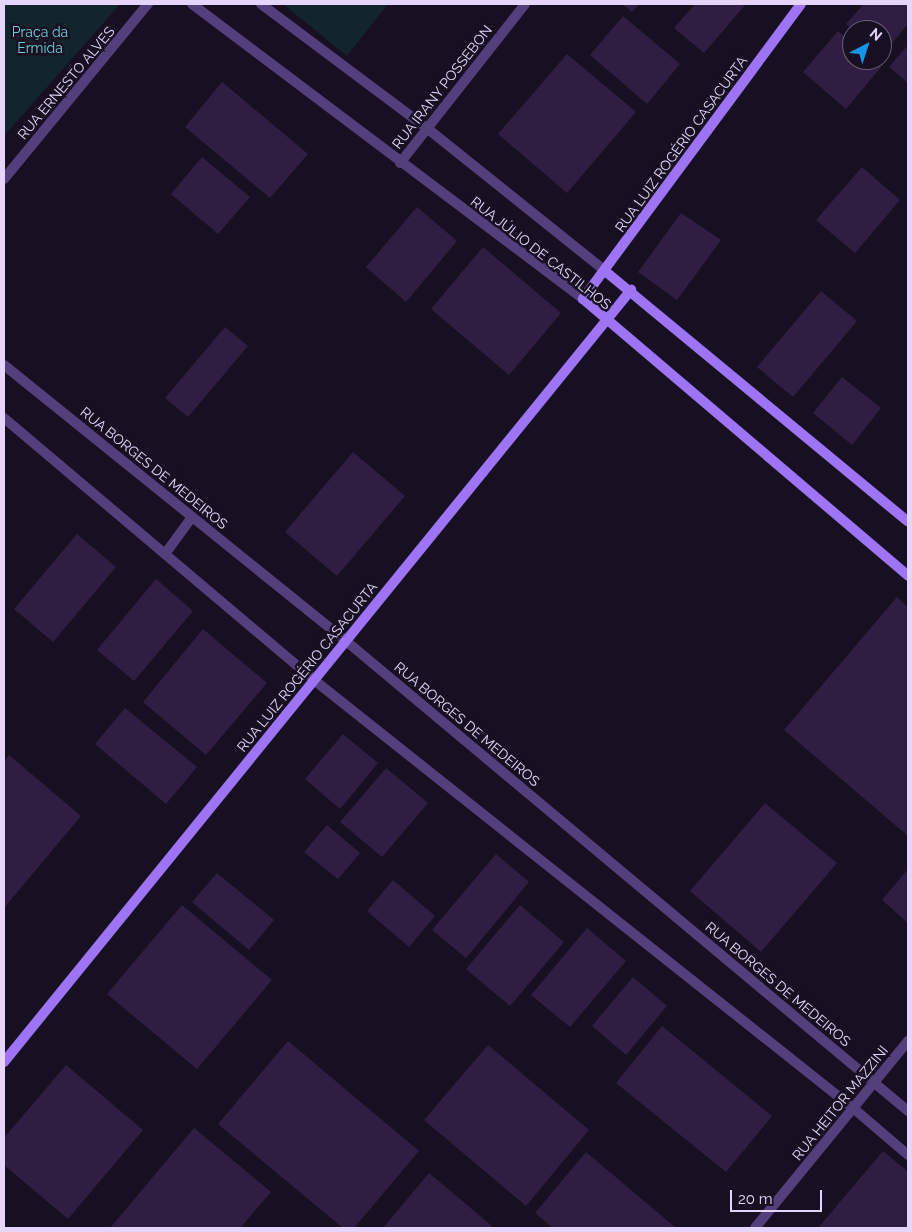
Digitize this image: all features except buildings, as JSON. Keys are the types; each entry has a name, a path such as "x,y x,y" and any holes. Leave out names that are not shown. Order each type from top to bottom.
{"street":[{"name":"RUA ERNESTO ALVES","path":"4,179 148,4"},
{"name":"RUA JÚLIO DE CASTILHOS","path":"192,4 400,163 583,299 908,576"},
{"name":"RUA JÚLIO DE CASTILHOS","path":"261,4 428,129 631,290 908,522"},
{"name":"RUA IRANY POSSEBON","path":"400,163 525,4"},
{"name":"RUA LUIZ ROGÉRIO CASACURTA","path":"583,299 801,4"},
{"name":"RUA LUIZ ROGÉRIO CASACURTA","path":"4,1062 631,290"},
{"name":"RUA BORGES DE MEDEIROS","path":"4,365 346,640 908,1111"},
{"path":"4,418 314,680 854,1108 908,1155"},
{"path":"165,554 192,517"},
{"name":"RUA HEITOR MAZZINI","path":"755,1228 875,1084 908,1041"}],"green space":[{"name":"Praça da Ermida","path":"4,4 120,4 4,136"},
{"path":"283,4 388,4 347,56"}]}
